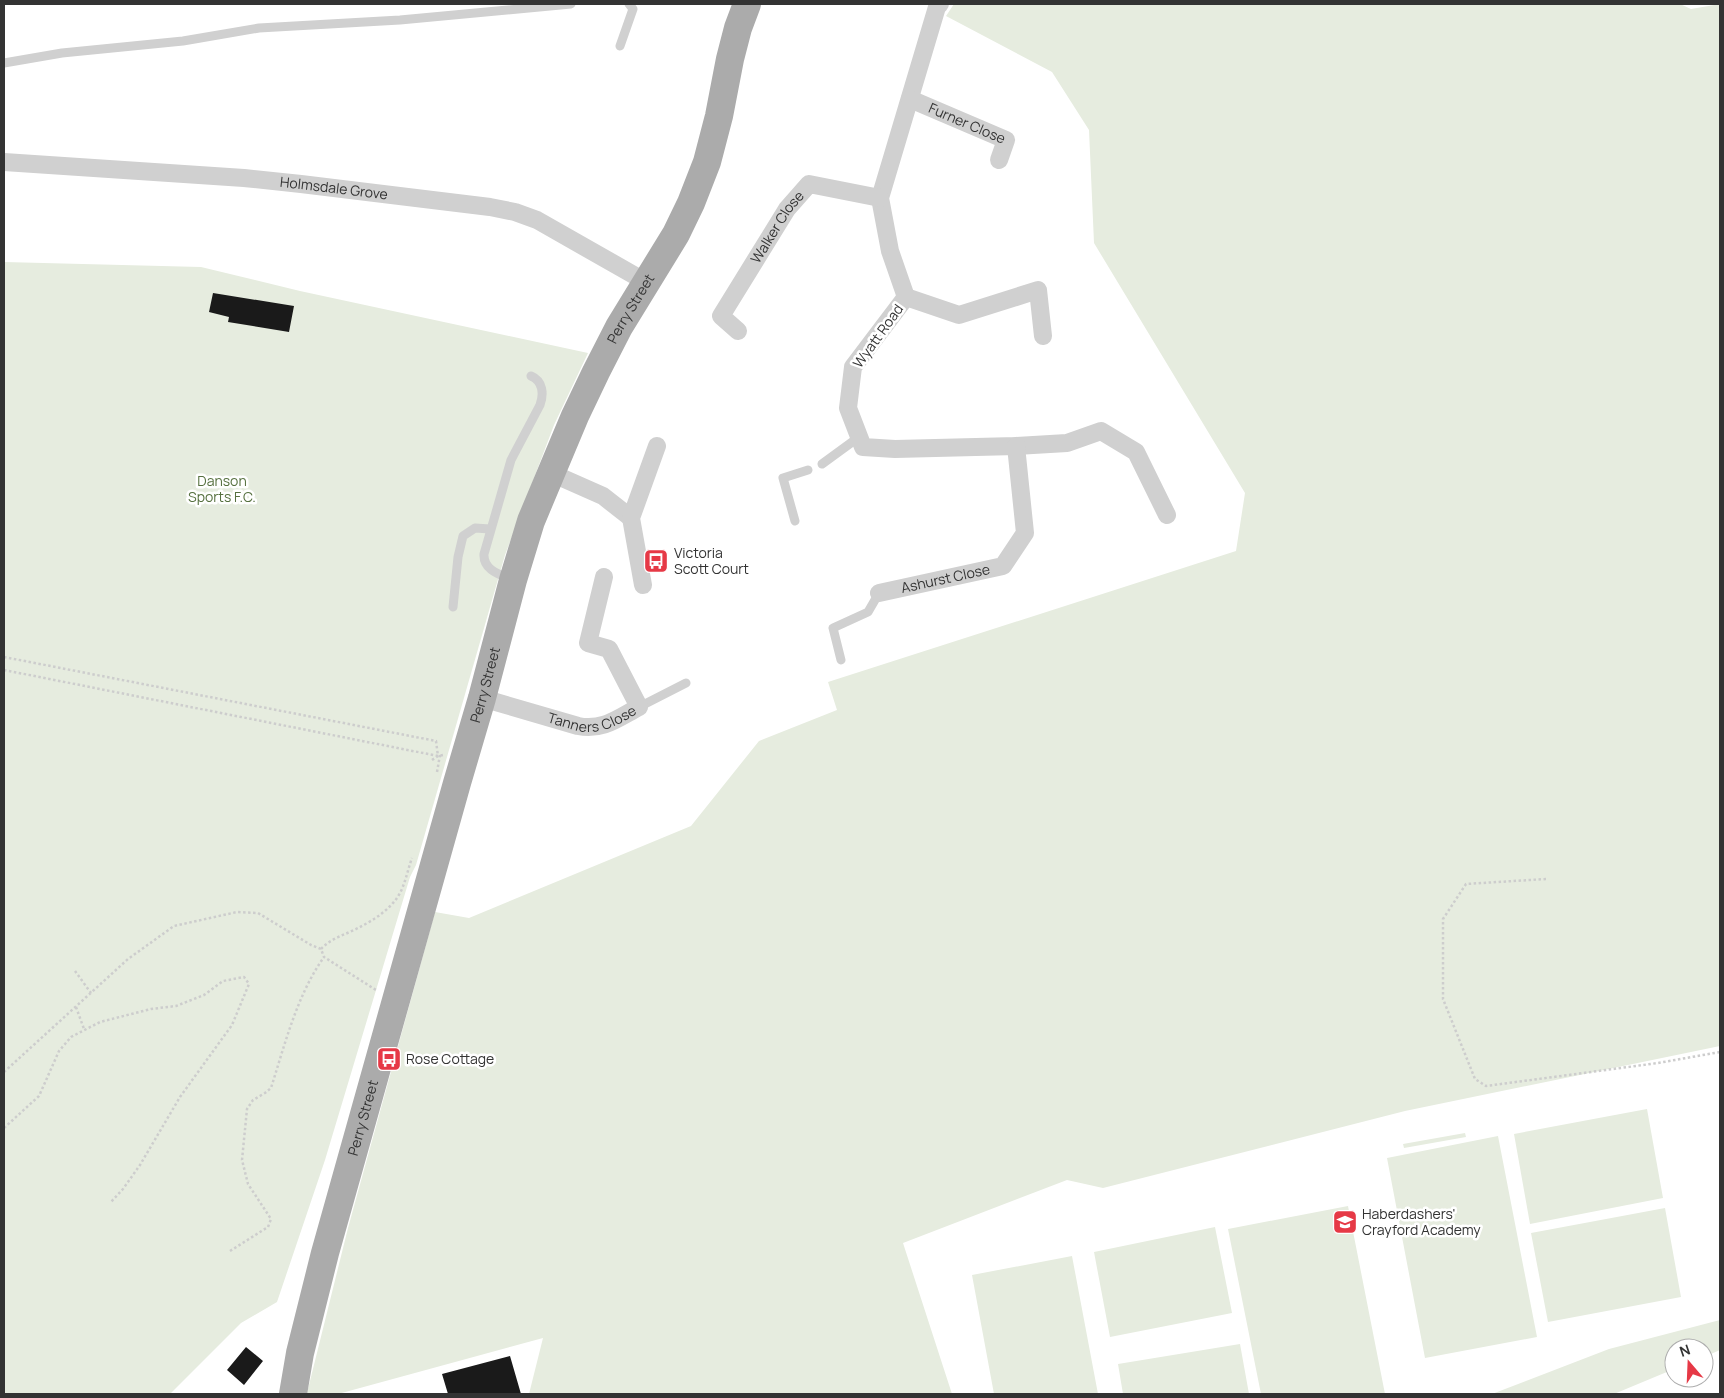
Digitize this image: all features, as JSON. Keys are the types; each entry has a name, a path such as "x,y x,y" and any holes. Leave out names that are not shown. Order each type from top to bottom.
{"main road":[{"name":"Perry Street","path":"293,1394 300,1353 325,1253 482,698 512,580 531,522 596,372 619,327 676,234 691,203 707,162 738,28 747,4"}],"street":[{"name":"Wyatt Road","path":"859,437 848,408 853,367 906,297 890,251 880,198 937,7 940,4"},
{"name":"Furner Close","path":"910,99 1006,140 999,160"},
{"name":"Holmsdale Grove","path":"4,162 263,180 490,207 515,212 537,220 646,282"},
{"name":"Walker Close","path":"738,332 721,316 787,209 810,184 880,198"},
{"path":"906,297 959,314 1038,290 1043,336"},
{"path":"859,437 863,448 1016,446 1067,443 1100,431 1136,452 1167,515"},
{"path":"643,586 631,518 657,446"},
{"name":"Ashurst Close","path":"879,593 1002,566 1025,533 1016,446"},
{"path":"551,473 603,496 631,518"},
{"name":"Tanners Close","path":"482,698 578,726 591,728 605,725 639,708 608,649 588,643 604,577"}],"lane":[{"path":"4,63 62,53 183,41 259,28 400,20 571,4"},
{"path":"620,46 633,9 629,4"},
{"path":"512,580 500,575 486,565 484,554 510,460 543,397 542,386 536,378 531,376"},
{"path":"822,464 859,437"},
{"path":"795,521 783,478 808,470"},
{"path":"452,607 458,557 463,536 475,528 490,530"},
{"path":"841,660 833,628 868,612 879,593"},
{"path":"639,708 686,683"}],"path":[{"path":"4,657 436,741 438,756"},
{"path":"4,670 438,756"},
{"path":"432,760 438,756"},
{"path":"1546,879 1466,884 1443,919 1443,999 1475,1078 1486,1086 1658,1063 1720,1052"},
{"path":"321,949 328,942 360,928 382,913 397,898 404,882"},
{"path":"4,1072 128,959 174,926 237,912 258,913 321,949 324,957 372,988 397,997"},
{"path":"230,1251 268,1227 271,1219 248,1184 242,1160 247,1109 253,1100 271,1088 295,1014 324,957"},
{"path":"74,971 91,993"},
{"path":"4,1128 39,1096 59,1051 72,1037 84,1029 100,1022 143,1011 176,1006 204,995 223,981 244,977 249,984 232,1025 180,1097 140,1165 124,1188 110,1203"},
{"path":"76,1007 84,1029"}],"green space":[{"path":"954,4 1680,4 1691,9 1720,4 1720,1046 1405,1111 1103,1188 1067,1180 903,1243 952,1394 529,1394 543,1338 338,1394 307,1393 348,1228 435,912 469,918 691,826 759,741 837,710 828,682 1236,551 1245,493 1094,243 1089,130 1052,72 946,16"},
{"name":"Danson Sports F.C.","path":"4,262 201,267 300,291 588,353 554,425 505,555 416,865 410,877 325,1160 277,1302 241,1323 170,1394 4,1394"},
{"path":"1647,1109 1663,1198 1530,1224 1514,1134"},
{"path":"1465,1133 1466,1137 1404,1148 1403,1144"},
{"path":"1498,1136 1537,1337 1425,1358 1387,1158"},
{"path":"1348,1206 1385,1394 1261,1394 1228,1229"},
{"path":"1665,1208 1681,1297 1548,1322 1531,1233"},
{"path":"1215,1227 1232,1313 1110,1337 1094,1252"},
{"path":"1072,1256 1098,1394 994,1394 972,1275"},
{"path":"1720,1320 1720,1350 1714,1353 1714,1338 1664,1338 1664,1373 1614,1394 1492,1394 1609,1349"},
{"path":"1240,1344 1249,1394 1123,1394 1118,1364"}],"building":[{"path":"213,293 294,306 289,332 228,322 229,317 209,312"},
{"path":"246,1347 263,1361 244,1385 227,1370"},
{"path":"510,1356 521,1394 448,1394 442,1374"}],"place":[{"name":"Victoria Scott Court","path":"656,561"},
{"name":"Rose Cottage","path":"389,1059"},
{"name":"Haberdashers' Crayford Academy","path":"1345,1222"}]}
